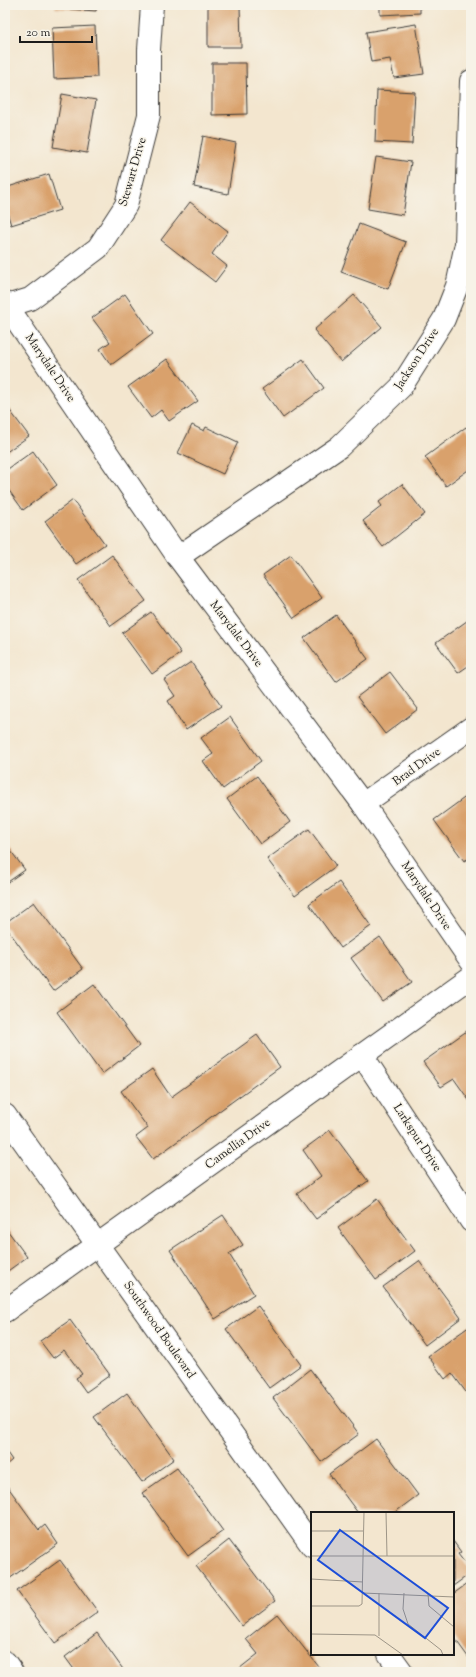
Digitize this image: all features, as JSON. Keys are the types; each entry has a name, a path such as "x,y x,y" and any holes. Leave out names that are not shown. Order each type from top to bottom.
{"street":[{"name":"Stewart Drive","path":"6,304 30,299 98,248 126,206 149,115 149,50 152,5"},
{"name":"Jackson Drive","path":"178,556 339,447 401,387 440,325 457,286 466,244 471,81"},
{"name":"Marydale Drive","path":"6,304 178,556 362,804 471,961"},
{"name":"Brad Drive","path":"362,804 471,728"},
{"name":"Camellia Drive","path":"5,1311 471,978"},
{"name":"Larkspur Drive","path":"362,1055 471,1221"},
{"name":"Southwood Boulevard","path":"5,1115 311,1545"},
{"path":"390,1655 402,1672"},
{"path":"5,1662 12,1672"}],"building":[{"path":"56,5 97,5 96,11 55,8"},
{"path":"208,5 240,5 241,47 208,47"},
{"path":"380,5 420,5 420,13 380,15"},
{"path":"416,24 424,74 394,78 390,59 371,62 366,32"},
{"path":"95,26 97,77 54,79 52,28"},
{"path":"212,63 246,63 247,114 212,115"},
{"path":"377,90 415,92 412,144 375,142"},
{"path":"62,94 96,100 87,153 53,147"},
{"path":"203,136 236,143 228,194 194,187"},
{"path":"376,157 411,162 403,215 368,209"},
{"path":"49,174 60,210 11,225 5,206 5,188"},
{"path":"190,202 228,231 212,254 227,266 215,282 161,240"},
{"path":"359,224 406,242 388,289 341,272"},
{"path":"125,294 153,334 111,365 100,349 110,342 92,318"},
{"path":"354,295 382,327 341,362 314,330"},
{"path":"167,359 198,401 169,421 161,410 151,418 128,387"},
{"path":"303,359 324,388 283,418 262,389"},
{"path":"5,404 29,436 5,453"},
{"path":"192,425 204,431 206,427 238,442 223,474 178,453"},
{"path":"466,427 471,434 471,468 446,486 425,457"},
{"path":"33,451 57,485 23,510 5,485 5,471"},
{"path":"402,484 425,514 383,547 363,521 382,506 379,502"},
{"path":"73,500 105,544 76,564 45,521"},
{"path":"112,555 146,601 111,626 78,580"},
{"path":"291,555 322,598 294,618 263,575"},
{"path":"151,612 181,653 152,674 122,633"},
{"path":"336,615 368,659 336,682 304,638"},
{"path":"471,618 471,664 458,673 436,643"},
{"path":"191,662 221,706 186,730 168,701 175,696 164,680"},
{"path":"390,672 418,709 385,734 357,697"},
{"path":"230,717 261,761 223,789 203,761 213,754 201,738"},
{"path":"257,776 290,822 260,844 227,799"},
{"path":"471,793 471,857 464,861 434,820"},
{"path":"309,829 336,866 295,896 267,859"},
{"path":"5,843 25,870 5,884"},
{"path":"339,882 371,926 341,948 309,904"},
{"path":"34,902 83,969 53,991 5,926 5,923"},
{"path":"380,937 412,982 383,1002 351,958"},
{"path":"94,984 139,1046 102,1074 57,1012"},
{"path":"471,1028 471,1103 454,1079 441,1087 423,1062"},
{"path":"257,1035 280,1067 153,1159 136,1137 148,1128 121,1091 152,1069 171,1097"},
{"path":"330,1130 368,1181 316,1219 297,1194 321,1176 303,1150"},
{"path":"377,1199 415,1251 376,1280 338,1228"},
{"path":"223,1215 243,1245 229,1254 254,1294 215,1319 170,1250"},
{"path":"5,1227 27,1257 5,1273"},
{"path":"419,1261 461,1318 425,1345 383,1287"},
{"path":"258,1306 301,1365 269,1388 226,1329"},
{"path":"70,1320 110,1375 86,1392 76,1378 82,1374 64,1350 53,1358 40,1341"},
{"path":"470,1326 471,1399 452,1373 445,1379 428,1356"},
{"path":"310,1369 359,1434 321,1462 273,1398"},
{"path":"127,1393 174,1459 142,1482 94,1417"},
{"path":"376,1439 418,1495 395,1512 357,1512 329,1474"},
{"path":"5,1450 12,1460 5,1466"},
{"path":"177,1468 223,1531 188,1556 142,1493"},
{"path":"5,1483 39,1530 45,1525 58,1544 9,1579 5,1573"},
{"path":"229,1540 275,1601 242,1626 196,1566"},
{"path":"454,1542 461,1552 458,1554 471,1573 454,1585"},
{"path":"60,1560 98,1612 55,1643 17,1591"},
{"path":"471,1581 471,1661 454,1637 454,1593"},
{"path":"277,1614 323,1672 235,1672 258,1654 246,1639"},
{"path":"97,1633 125,1672 76,1672 65,1657"}]}
